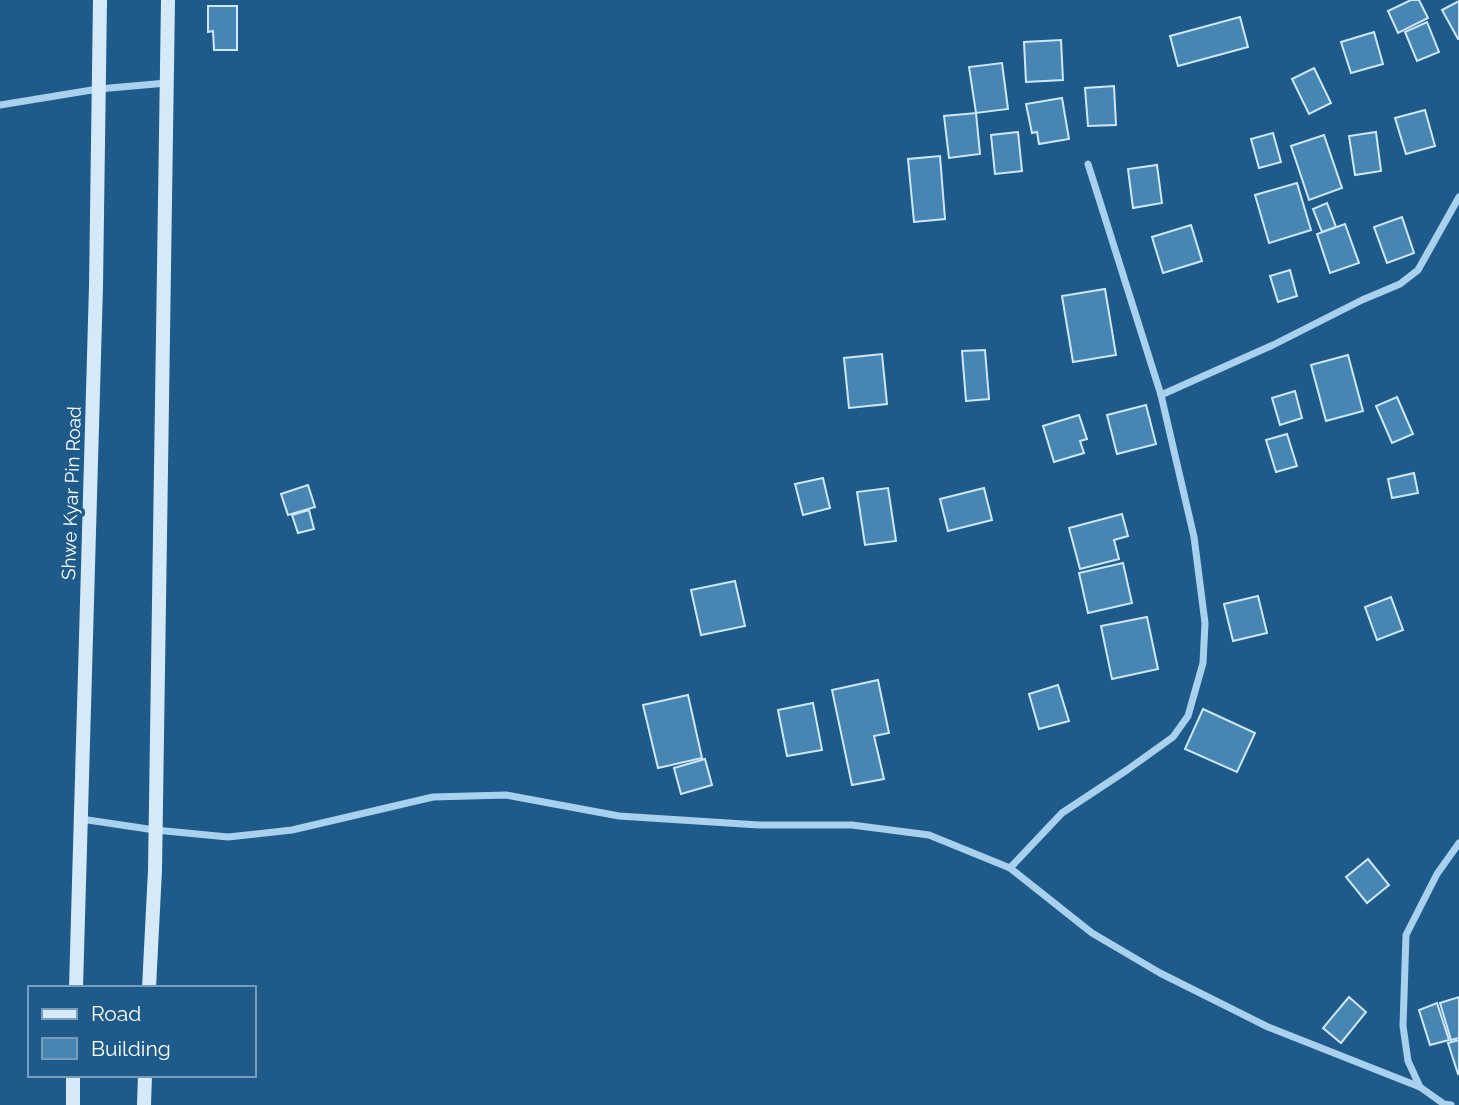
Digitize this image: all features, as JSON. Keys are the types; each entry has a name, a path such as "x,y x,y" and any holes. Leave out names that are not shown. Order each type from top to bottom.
{"street":[{"name":"Shwe Kyar Pin Road","path":"76,986 96,286 100,0"},
{"path":"149,986 155,830 168,0"},
{"path":"0,105 98,89 167,83"},
{"path":"1010,868 1062,813 1173,737 1188,716 1203,663 1205,623 1194,537 1161,395 1088,164"},
{"path":"1161,395 1401,284 1418,270 1459,197"},
{"path":"81,819 228,837 292,830 433,797 506,795 619,816 759,825 852,825 929,835 1010,868 1091,933 1160,973 1268,1027 1420,1087 1444,1104 1451,1105"},
{"path":"1420,1087 1408,1062 1403,1026 1406,935 1437,874 1459,843"},
{"path":"72,1105 73,1077"},
{"path":"144,1105 145,1077"}],"building":[{"path":"1411,0 1419,0 1428,18 1398,33 1388,11"},
{"path":"1459,1 1459,39 1458,39 1442,10"},
{"path":"208,6 237,6 237,50 214,50 213,31 208,32"},
{"path":"1240,17 1248,47 1178,66 1170,36"},
{"path":"1427,22 1439,52 1417,61 1405,32"},
{"path":"1374,32 1383,64 1351,73 1341,42"},
{"path":"1061,40 1063,80 1026,82 1024,42"},
{"path":"1002,63 1008,109 976,113 969,67"},
{"path":"1314,68 1331,103 1309,114 1292,79"},
{"path":"1114,86 1116,125 1088,126 1085,88"},
{"path":"1062,98 1069,139 1039,144 1037,132 1032,133 1026,104"},
{"path":"1425,110 1435,146 1406,154 1395,118"},
{"path":"976,113 980,154 949,158 944,116"},
{"path":"1018,132 1022,171 995,174 991,135"},
{"path":"1376,132 1381,171 1355,175 1349,136"},
{"path":"1273,133 1281,162 1259,168 1251,139"},
{"path":"1324,135 1342,188 1309,200 1291,146"},
{"path":"940,156 945,219 914,222 908,159"},
{"path":"1157,165 1162,203 1133,208 1128,169"},
{"path":"1297,183 1311,230 1269,243 1255,195"},
{"path":"1327,203 1336,227 1322,232 1313,209"},
{"path":"1402,217 1414,253 1387,263 1374,227"},
{"path":"1345,224 1359,263 1330,273 1317,234"},
{"path":"1191,225 1202,261 1163,273 1152,237"},
{"path":"1290,270 1297,296 1278,302 1270,276"},
{"path":"1105,289 1116,355 1073,362 1062,296"},
{"path":"985,350 989,399 966,401 962,351"},
{"path":"882,354 887,404 849,408 844,358"},
{"path":"1348,355 1363,411 1326,421 1311,365"},
{"path":"1295,391 1302,418 1280,425 1272,398"},
{"path":"1397,397 1413,434 1392,443 1376,406"},
{"path":"1146,405 1156,444 1117,454 1107,415"},
{"path":"1079,415 1087,439 1080,441 1084,453 1054,462 1043,426"},
{"path":"1287,434 1297,466 1276,472 1266,440"},
{"path":"1414,473 1418,493 1392,498 1388,479"},
{"path":"823,478 830,508 803,515 795,484"},
{"path":"308,485 315,507 288,515 281,494"},
{"path":"888,488 896,541 865,545 857,492"},
{"path":"984,488 992,520 948,531 940,499"},
{"path":"309,510 314,529 298,533 292,515"},
{"path":"1122,514 1128,536 1114,540 1119,559 1080,569 1069,528"},
{"path":"1123,563 1132,603 1088,613 1079,573"},
{"path":"735,581 745,626 701,635 691,590"},
{"path":"1258,596 1267,633 1233,641 1224,604"},
{"path":"1391,597 1403,630 1377,640 1365,607"},
{"path":"1147,617 1158,669 1112,679 1101,626"},
{"path":"878,680 889,733 874,736 884,779 852,785 832,690"},
{"path":"1058,685 1069,721 1039,729 1029,694"},
{"path":"688,695 702,758 658,768 643,705"},
{"path":"813,703 822,750 787,756 778,710"},
{"path":"1203,709 1255,733 1237,772 1185,749"},
{"path":"705,759 712,785 681,794 674,768"},
{"path":"1368,859 1389,885 1367,903 1346,877"},
{"path":"1349,997 1366,1012 1341,1043 1323,1028"},
{"path":"1459,997 1459,1038 1451,1040 1440,1003"},
{"path":"1437,1003 1449,1040 1430,1045 1419,1010"},
{"path":"1459,1040 1459,1073 1458,1074 1448,1043"}]}
